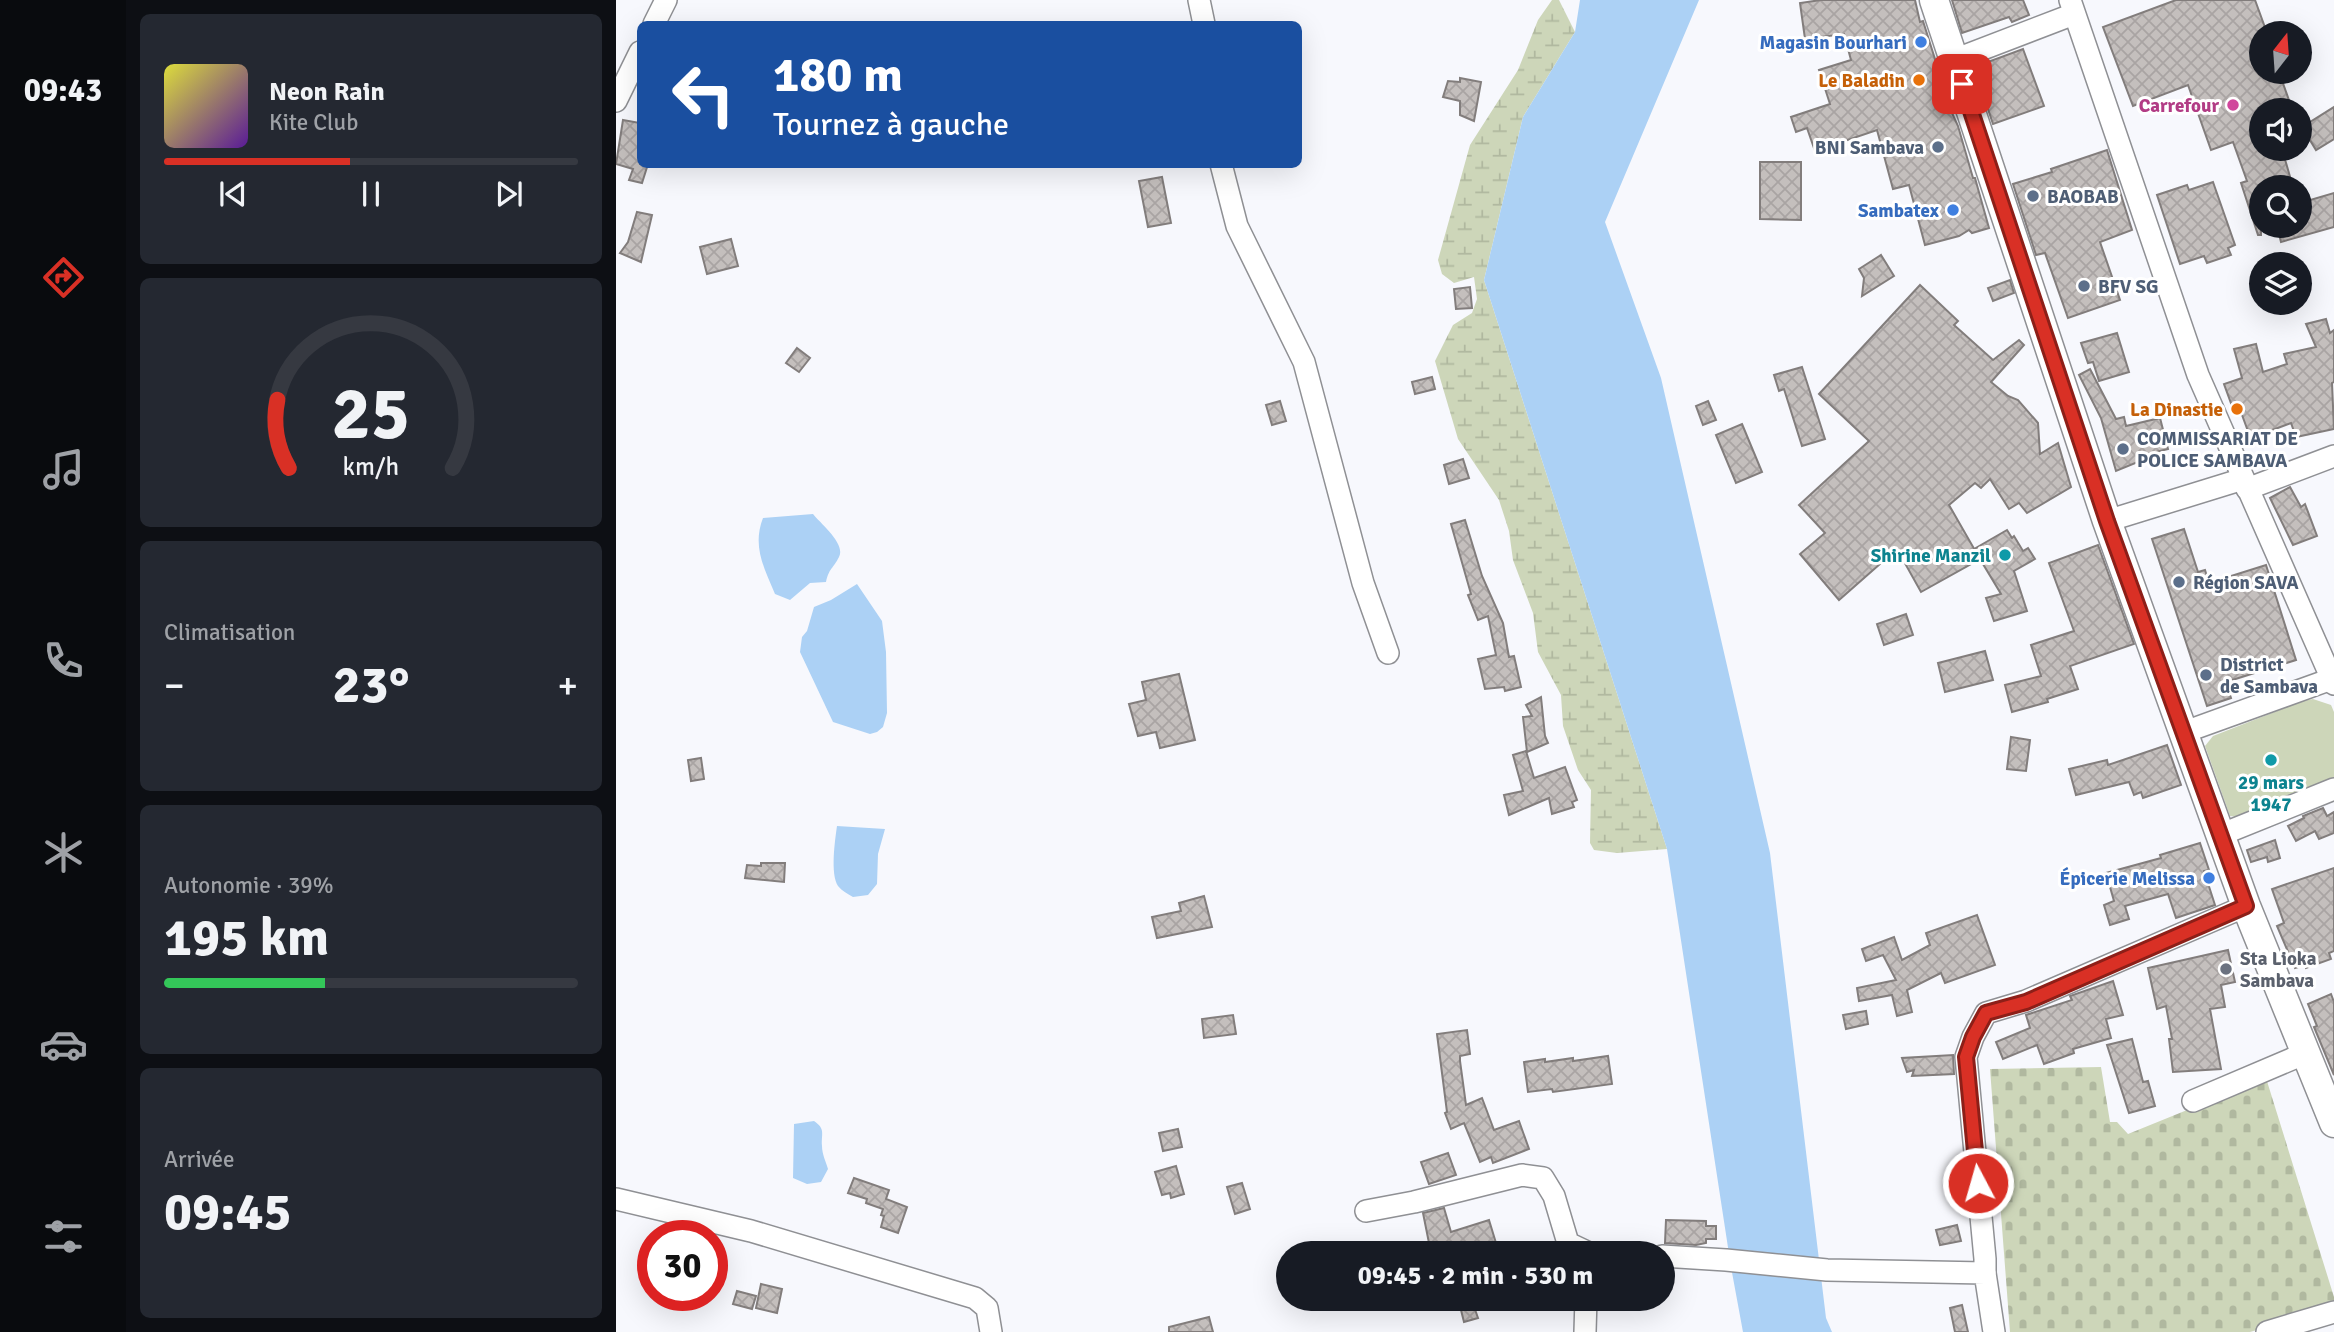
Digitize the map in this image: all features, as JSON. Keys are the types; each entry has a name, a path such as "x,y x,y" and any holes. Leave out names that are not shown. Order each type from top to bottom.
{"main road":[{"path":"1934,0 2107,521 2182,733 2246,906 2334,1123"}],"street":[{"path":"656,21 666,0"},
{"path":"1199,0 1203,21"},
{"path":"1954,60 2072,7 2198,375 2333,680 2182,733"},
{"path":"616,101 637,58"},
{"path":"1223,168 1237,226 1304,362 1363,583 1388,653"},
{"path":"2107,521 2245,484 2334,456"},
{"path":"2220,835 2334,789"},
{"path":"1994,1332 1985,1273 1966,1057 1986,1013 2026,1002 2246,906"},
{"path":"2193,1101 2306,1053"},
{"path":"1366,1211 1522,1175 1543,1178 1553,1196 1567,1241"},
{"path":"616,1199 751,1231 975,1298 987,1308 991,1332"},
{"path":"1675,1257 1827,1270 1985,1273"},
{"path":"1585,1332 1587,1311"},
{"path":"2267,1332 2334,1312"}],"green space":[{"path":"1552,0 1559,0 1575,32 1523,117 1484,280 1667,849 1617,853 1594,850 1590,843 1591,790 1578,770 1563,726 1561,695 1538,652 1533,613 1513,560 1509,531 1499,500 1458,439 1435,361 1453,325 1472,313 1477,299 1474,277 1454,283 1442,274 1438,260 1470,145 1518,70 1538,20"},
{"path":"2313,699 2331,705 2334,712 2334,778 2245,818 2230,816 2205,746 2213,736"},
{"path":"2101,1067 2110,1122 2117,1122 2128,1134 2266,1078 2334,1297 2334,1308 2250,1332 2010,1332 1990,1069"}],"water":[{"path":"1580,0 1699,0 1605,222 1661,378 1770,853 1826,1318 1832,1332 1743,1332 1667,849 1484,280 1523,117 1575,32"},
{"path":"813,514 836,540 839,557 826,582 810,583 790,600 775,594 767,575 759,547 760,528 763,518"},
{"path":"857,584 882,621 886,652 887,713 883,727 870,734 833,722 800,652 802,637 807,631 814,607"},
{"path":"837,826 885,829 878,854 877,884 868,895 853,897 838,886 834,865"},
{"path":"814,1121 822,1129 823,1152 828,1169 821,1182 807,1184 793,1178 794,1124"}],"building":[{"path":"1821,0 1915,0 1920,22 1923,21 1975,178 1989,228 1972,233 1969,230 1959,236 1925,245 1909,185 1893,189 1877,130 1815,151 1807,128 1796,132 1791,117 1830,104 1819,70 1851,60 1844,34 1805,39 1800,3"},
{"path":"1952,0 2023,0 2029,15 2012,22 2009,17 1962,33"},
{"path":"2176,0 2255,0 2263,21 2249,21 2249,84 2283,84 2288,98 2249,98 2249,161 2285,161 2290,175 2249,175 2249,207 2241,183 2247,181 2233,142 2211,150 2188,85 2133,106 2103,27"},
{"path":"2023,49 2044,106 1993,124 1974,67"},
{"path":"1460,78 1481,82 1474,121 1460,115 1460,101 1443,97 1448,81 1460,82"},
{"path":"2334,107 2334,139 2316,150 2312,143 2312,121"},
{"path":"623,120 637,122 637,168 647,168 642,183 629,180 633,169 616,164"},
{"path":"2107,150 2132,230 2100,242 2120,300 2068,318 2045,253 2036,255 2013,184"},
{"path":"1760,162 1801,162 1801,220 1760,219"},
{"path":"1162,177 1171,223 1148,227 1139,181"},
{"path":"2213,182 2235,245 2228,248 2231,255 2207,263 2204,256 2180,264 2157,195 2187,185 2189,190"},
{"path":"2334,193 2334,227 2312,233 2312,199"},
{"path":"637,212 652,215 641,262 620,253 628,242"},
{"path":"731,239 738,266 707,274 700,247"},
{"path":"1881,255 1894,276 1862,296 1864,278 1859,269"},
{"path":"2010,280 2014,293 1993,301 1988,288"},
{"path":"1920,285 1958,321 1954,325 1993,360 2019,340 2024,345 1991,382 2008,396 2018,400 2038,423 2040,454 2058,443 2071,487 2027,513 2019,503 2009,509 1990,479 1981,488 1975,483 1949,505 1980,559 1921,592 1897,549 1839,600 1800,554 1825,533 1799,505 1869,441 1819,394"},
{"path":"1470,287 1472,308 1456,309 1454,289"},
{"path":"2326,319 2330,333 2334,330 2334,429 2296,437 2291,423 2262,434 2260,430 2249,434 2238,404 2232,406 2224,384 2242,378 2234,349 2256,344 2263,372 2287,364 2284,354 2316,347 2306,324"},
{"path":"2117,333 2129,372 2099,381 2093,362 2088,363 2081,343"},
{"path":"797,348 810,358 799,372 786,363"},
{"path":"1802,367 1825,439 1802,446 1784,389 1779,391 1774,375"},
{"path":"2090,369 2116,419 2124,417 2126,426 2160,418 2168,449 2148,454 2150,457 2116,471 2101,418 2079,375"},
{"path":"1432,377 1435,389 1415,394 1412,382"},
{"path":"1280,401 1286,421 1272,425 1266,405"},
{"path":"1708,401 1716,420 1703,425 1696,406"},
{"path":"1742,424 1762,472 1736,483 1716,435"},
{"path":"1463,459 1469,478 1449,484 1444,465"},
{"path":"2290,487 2301,507 2305,504 2317,536 2293,545 2270,498"},
{"path":"1465,520 1482,576 1503,623 1509,657 1514,656 1521,687 1505,691 1504,687 1485,689 1478,659 1496,655 1488,616 1478,620 1468,595 1471,594 1451,524"},
{"path":"2184,529 2198,572 2205,570 2209,583 2266,565 2296,660 2226,682 2231,698 2207,706 2152,539"},
{"path":"2007,530 2023,551 2028,548 2035,559 2014,571 2027,611 1994,621 1986,598 2001,594 1974,549"},
{"path":"2098,545 2134,644 2070,666 2078,689 2047,699 2048,702 2012,712 2005,685 2041,676 2031,645 2074,631 2049,563"},
{"path":"1906,614 1913,635 1884,645 1877,624"},
{"path":"1985,651 1993,680 1945,692 1938,663"},
{"path":"1179,674 1195,740 1160,748 1156,732 1138,736 1129,704 1146,700 1142,682"},
{"path":"1541,697 1548,743 1527,752 1523,717 1532,716 1526,705"},
{"path":"2011,737 2030,740 2026,771 2007,769"},
{"path":"2167,745 2181,785 2143,798 2141,792 2134,795 2129,782 2076,795 2069,769 2107,760 2108,765"},
{"path":"1526,751 1534,778 1565,767 1577,800 1572,802 1574,807 1552,814 1549,798 1509,815 1504,795 1523,791 1513,755"},
{"path":"701,758 704,779 691,781 688,760"},
{"path":"2323,808 2327,816 2334,812 2334,833 2319,839 2315,831 2296,841 2288,826"},
{"path":"2275,840 2280,858 2268,862 2267,857 2251,862 2247,850"},
{"path":"2200,843 2209,870 2204,871 2215,905 2176,918 2168,894 2125,906 2129,919 2110,925 2104,905 2114,901 2106,873 2161,858 2160,855"},
{"path":"761,863 785,863 784,882 745,878 747,865 761,866"},
{"path":"2334,868 2334,951 2329,953 2331,959 2306,968 2305,965 2295,968 2277,926 2284,923 2272,889"},
{"path":"1204,896 1212,927 1157,938 1152,917 1181,911 1179,903"},
{"path":"1977,915 1995,965 1945,983 1941,973 1907,990 1912,1012 1897,1016 1892,995 1859,1001 1857,988 1896,980 1883,955 1866,961 1862,949 1894,937 1902,960 1930,945 1926,933"},
{"path":"2228,950 2235,982 2221,985 2225,1007 2210,1009 2221,1069 2173,1072 2169,1039 2172,1039 2166,1006 2157,1009 2148,968"},
{"path":"2113,981 2123,1015 2106,1019 2111,1038 2073,1049 2074,1053 2044,1064 2037,1045 2003,1059 1996,1042 2030,1028 2026,1015 2072,1000 2070,996"},
{"path":"2331,994 2334,1002 2334,1075 2314,1027 2317,1026 2308,1004"},
{"path":"1866,1011 1868,1024 1846,1029 1843,1015"},
{"path":"1233,1015 1236,1034 1204,1038 1202,1019"},
{"path":"1467,1030 1470,1054 1460,1056 1466,1105 1482,1098 1494,1130 1519,1121 1529,1149 1493,1163 1491,1157 1480,1162 1464,1123 1451,1129 1445,1113 1437,1034"},
{"path":"2132,1039 2143,1082 2148,1081 2155,1106 2129,1113 2107,1045"},
{"path":"1953,1055 1954,1074 1912,1076 1914,1070 1907,1072 1902,1058"},
{"path":"1608,1056 1612,1084 1553,1092 1552,1089 1528,1092 1524,1062 1573,1058 1573,1061"},
{"path":"1178,1129 1182,1147 1163,1151 1159,1133"},
{"path":"1448,1153 1456,1175 1429,1184 1421,1162"},
{"path":"1176,1166 1184,1194 1171,1198 1170,1193 1162,1195 1155,1172"},
{"path":"854,1178 889,1190 886,1199 907,1207 898,1233 881,1227 883,1209 866,1203 867,1199 848,1193"},
{"path":"1242,1183 1250,1209 1235,1214 1227,1187"},
{"path":"1444,1208 1451,1232 1489,1220 1495,1241 1429,1241 1423,1213"},
{"path":"1666,1220 1706,1221 1706,1226 1716,1226 1716,1239 1706,1239 1706,1243 1696,1245 1665,1241"},
{"path":"1957,1225 1961,1241 1940,1245 1936,1230"},
{"path":"761,1284 782,1289 777,1313 756,1308"},
{"path":"737,1291 756,1296 752,1309 733,1304"},
{"path":"1962,1305 1968,1332 1955,1332 1950,1308"},
{"path":"1461,1311 1476,1311 1478,1318 1464,1322"},
{"path":"1209,1317 1213,1332 1169,1332 1169,1327"}],"place":[{"name":"Magasin Bourhari","path":"1921,42"},
{"name":"Le Baladin","path":"1919,80"},
{"name":"Carrefour","path":"2233,105"},
{"name":"BNI Sambava","path":"1938,147"},
{"name":"BAOBAB","path":"2033,196"},
{"name":"Sambatex","path":"1953,210"},
{"name":"BFV SG","path":"2084,286"},
{"name":"La Dinastie","path":"2237,409"},
{"name":"COMMISSARIAT DE POLICE SAMBAVA","path":"2123,449"},
{"name":"Shirine Manzil","path":"2005,555"},
{"name":"Région SAVA","path":"2179,582"},
{"name":"District de Sambava","path":"2206,675"},
{"name":"29 mars 1947","path":"2271,760"},
{"name":"Épicerie Melissa","path":"2209,878"},
{"name":"Sta Lioka Sambava","path":"2226,969"}],"route":[{"path":"1962,84 2107,521 2246,906 2026,1002 1986,1013 1966,1057 1978,1183"}]}
